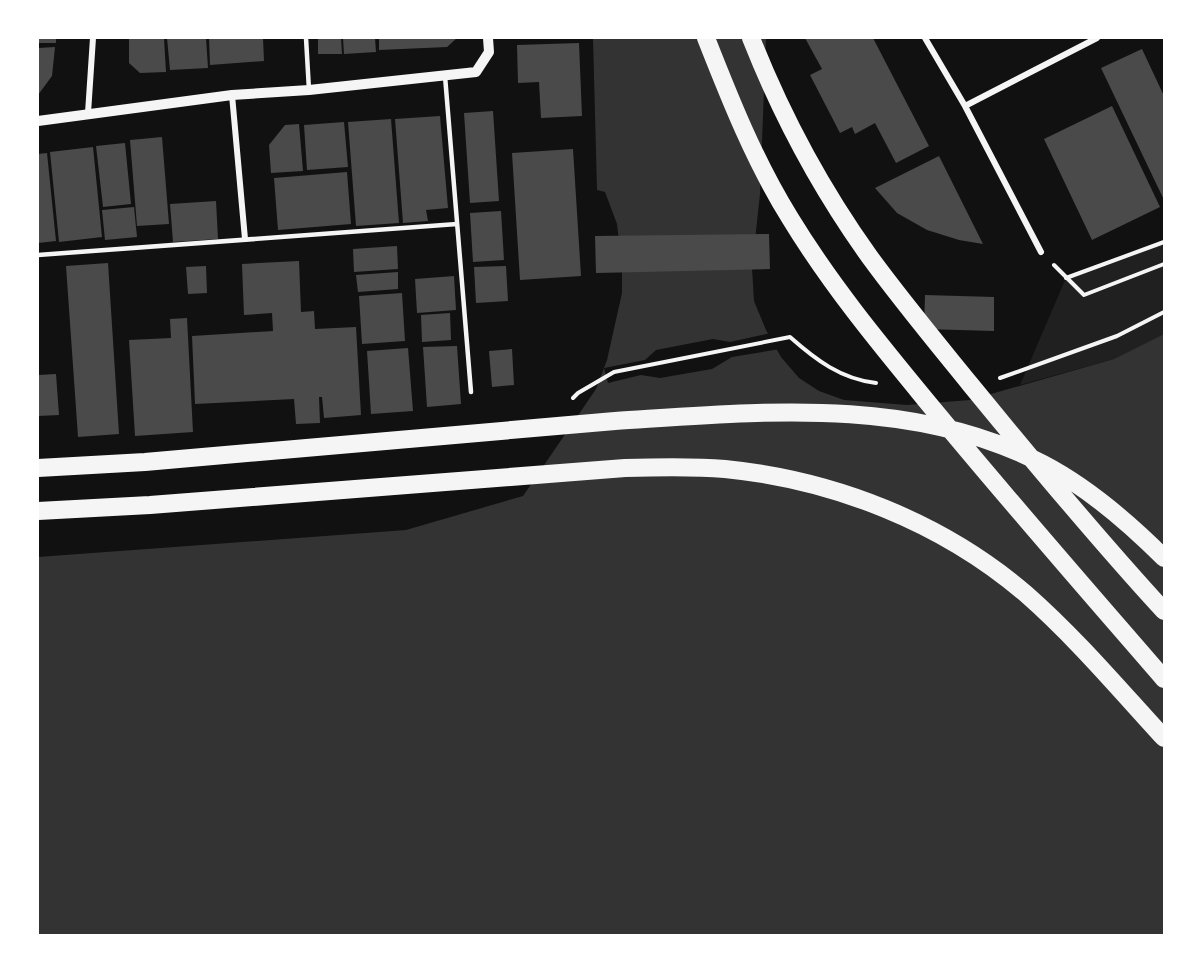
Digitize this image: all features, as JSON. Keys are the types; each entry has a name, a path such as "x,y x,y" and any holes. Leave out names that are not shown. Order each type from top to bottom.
{"highway":[{"path":"706,38 755,154 789,216 826,275 980,466 1164,679"},
{"path":"751,38 768,80 799,143 831,199 868,255 1021,447 1164,611"},
{"path":"38,468 145,462 615,420 810,412 872,416 934,425 1027,456 1066,478 1114,511 1164,558"},
{"path":"38,511 150,505 625,468 690,467 763,474 842,493 879,506 946,539 992,567 1057,622 1164,738"}],"street":[{"path":"88,113 93,38"},
{"path":"38,121 232,95 309,90 476,72 489,52 488,38"},
{"path":"925,38 965,106 1041,252"},
{"path":"965,106 1097,38"},
{"path":"232,95 245,239"}],"lane":[{"path":"306,38 309,90"},
{"path":"445,76 471,392"},
{"path":"38,255 457,224"}],"path":[{"path":"1066,278 1164,242"},
{"path":"1041,252 1084,295 1164,264"},
{"path":"1007,377 1117,336 1164,312"}],"shaded area":[{"path":"593,38 766,38 760,194 752,268 754,301 781,357 799,378 819,391 844,400 907,405 970,400 1114,359 1164,334 1164,935 38,936 38,557 406,530 523,496 596,389 607,360 622,293 622,266 617,224 605,192 597,190"},
{"path":"1164,242 1164,334 1114,359 1020,385 1066,278"}],"pier":[{"path":"771,333 780,349 732,357 712,369 660,378 641,375 608,383 604,368 645,360 656,350 713,339 730,342"}],"building":[{"path":"38,38 56,38 56,43 38,43"},
{"path":"129,38 164,38 166,72 140,73 129,63"},
{"path":"167,38 206,38 208,68 170,70"},
{"path":"209,38 263,38 264,61 210,65"},
{"path":"318,38 341,38 342,54 318,54"},
{"path":"343,38 375,38 376,52 344,54"},
{"path":"379,38 457,38 447,47 379,50"},
{"path":"805,38 873,38 929,146 896,163 875,123 855,134 852,127 840,133 810,75 822,69"},
{"path":"579,43 582,116 541,118 539,82 518,83 517,45"},
{"path":"55,47 52,76 38,95 38,48"},
{"path":"1142,49 1164,96 1164,200 1101,68"},
{"path":"1112,106 1160,207 1092,240 1044,139"},
{"path":"493,111 499,201 470,203 464,113"},
{"path":"440,116 448,208 426,210 428,221 403,223 395,119"},
{"path":"391,119 399,223 356,226 348,122"},
{"path":"344,122 348,167 307,170 304,125"},
{"path":"299,124 303,171 271,173 269,145 285,125"},
{"path":"162,137 169,224 137,226 130,140"},
{"path":"125,143 131,204 103,207 96,146"},
{"path":"93,147 102,237 59,242 50,152"},
{"path":"573,149 581,276 520,280 512,153"},
{"path":"47,153 56,241 38,243 38,154"},
{"path":"939,156 983,244 959,240 927,230 897,213 875,188"},
{"path":"347,172 351,224 278,230 274,178"},
{"path":"216,201 218,239 173,242 170,204"},
{"path":"134,207 137,237 105,240 102,210"},
{"path":"501,211 504,260 473,262 470,213"},
{"path":"769,234 770,269 596,273 595,236"},
{"path":"397,246 398,269 354,272 353,249"},
{"path":"299,261 301,312 314,311 315,329 356,327 361,415 324,418 322,397 319,397 320,423 296,424 294,399 195,404 192,336 273,331 272,313 244,315 242,264"},
{"path":"108,263 119,434 78,437 66,266"},
{"path":"206,266 207,293 188,294 186,267"},
{"path":"506,266 508,301 476,303 474,267"},
{"path":"398,272 398,289 358,292 356,275"},
{"path":"454,276 456,310 417,313 415,279"},
{"path":"402,293 405,341 362,344 359,296"},
{"path":"925,295 994,297 994,331 924,329"},
{"path":"450,313 451,340 422,342 421,315"},
{"path":"187,318 193,432 135,436 129,340 171,338 170,319"},
{"path":"457,346 461,404 427,407 423,347"},
{"path":"408,348 413,411 371,414 367,351"},
{"path":"512,349 514,385 492,387 489,351"},
{"path":"56,374 59,415 38,416 38,375"}]}
